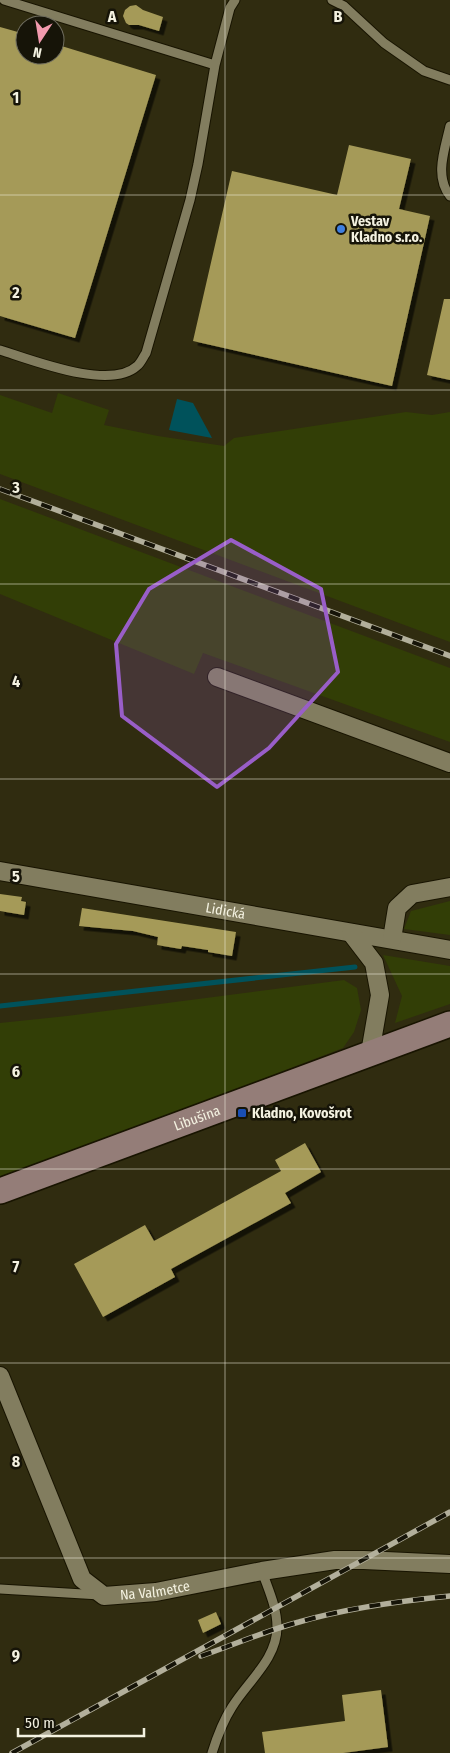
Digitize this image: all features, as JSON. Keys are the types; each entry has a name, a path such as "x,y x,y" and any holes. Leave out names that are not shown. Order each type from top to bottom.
{"main road":[{"name":"Libušina","path":"0,1191 450,1024"}],"street":[{"path":"216,676 450,763"},
{"name":"Lidická","path":"0,872 450,950"},
{"path":"392,939 397,908 412,894 450,887"},
{"path":"351,933 374,964 380,995 370,1053"},
{"name":"Na Valmetce","path":"0,1376 82,1579 104,1596 156,1592 262,1571 335,1560 450,1564"}],"lane":[{"path":"4,0 215,65"},
{"path":"0,350 59,368 92,375 118,375 137,366 146,353 190,200 215,65 230,8 235,0"},
{"path":"332,0 344,6 384,43 424,71 450,80"},
{"path":"450,127 441,174 443,185 450,196"},
{"path":"212,1753 217,1736 232,1707 266,1663 273,1644 277,1628 275,1609 262,1571"},
{"path":"0,1589 104,1596"}],"highlighted area":[{"path":"231,540 321,589 338,672 269,748 217,787 122,716 116,644 149,589"}],"green space":[{"path":"58,393 109,410 104,425 158,436 224,446 234,438 406,412 432,415 450,412 450,642 0,474 0,395 52,413"},
{"path":"0,499 450,668 450,742 203,653 194,674 0,594"},
{"path":"450,901 450,935 404,929 411,911"},
{"path":"383,955 450,966 450,1004 395,1023 402,996"},
{"path":"344,980 357,988 361,1010 354,1032 343,1048 0,1180 0,1023"}],"water":[{"path":"177,399 193,403 212,438 169,430"}],"building":[{"path":"136,5 143,10 163,17 159,31 126,23 123,16 125,10 130,6"},
{"path":"0,27 15,31 15,65 65,65 65,47 156,75 75,338 0,316"},
{"path":"349,145 411,159 399,209 430,216 392,386 193,341 232,171 337,195"},
{"path":"444,299 450,299 450,380 427,375"},
{"path":"0,894 22,897 21,901 26,902 24,915 0,911"},
{"path":"82,908 236,932 232,956 182,946 181,949 157,945 158,937 133,931 79,926"},
{"path":"305,1143 321,1172 285,1193 291,1203 171,1269 175,1277 103,1317 74,1264 145,1225 154,1241 281,1171 275,1160"},
{"path":"216,1612 221,1624 203,1633 198,1620"},
{"path":"381,1690 388,1747 343,1753 265,1753 262,1732 345,1721 342,1695"}],"waterway":[{"path":"0,1006 355,967"}],"railway":[{"path":"0,489 450,656"},
{"path":"12,1753 450,1512"},
{"path":"201,1656 317,1617 374,1606 450,1596"}],"place":[{"name":"Vestav Kladno s.r.o.","path":"341,229"},
{"name":"Kladno, Kovošrot","path":"242,1113"}]}
